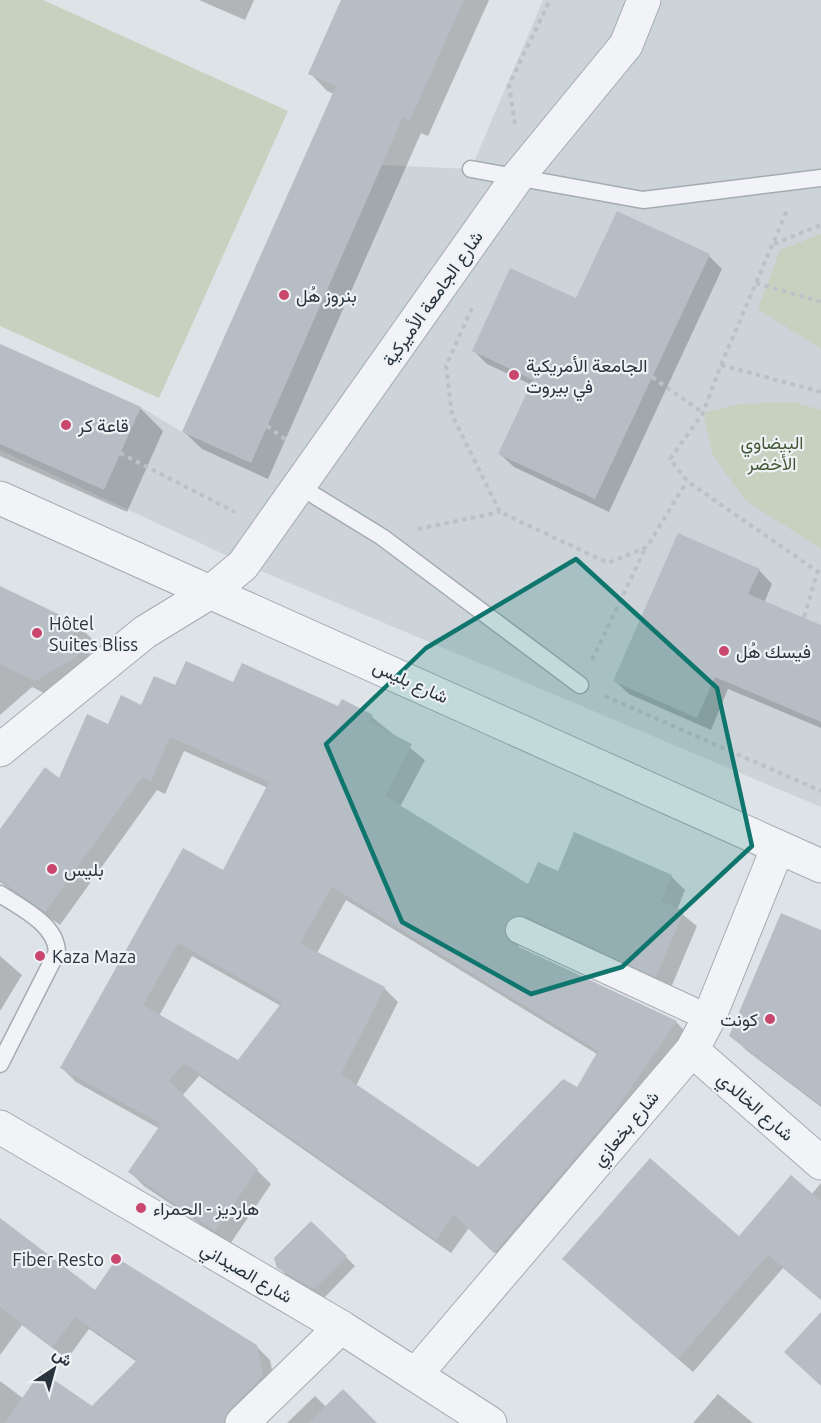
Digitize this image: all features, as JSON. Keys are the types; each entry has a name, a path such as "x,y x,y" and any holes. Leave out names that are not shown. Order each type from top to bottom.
{"street":[{"name":"شارع الجامعة الأميركية","path":"0,750 145,632 212,591 243,565 525,168 626,45 644,0"},
{"name":"شارع بليس","path":"0,498 212,591 821,866"},
{"name":"شارع بخعازي","path":"416,1374 692,1050 709,1018 778,848"},
{"path":"519,930 709,1018"},
{"name":"شارع الخالدي","path":"692,1050 821,1163"},
{"name":"شارع الصيداني","path":"0,1127 341,1327 490,1423"},
{"path":"242,1423 341,1327"}],"lane":[{"path":"471,169 525,168 643,200 821,178"},
{"path":"299,486 382,537 580,685"},
{"path":"0,894 50,931 57,941 57,952 0,1064"}],"path":[{"path":"525,168 520,154 509,85 550,0"},
{"path":"801,180 721,365 703,413 669,459 687,481 819,574 804,617"},
{"path":"773,244 821,225"},
{"path":"756,284 821,302"},
{"path":"474,303 446,366 452,415 500,512"},
{"path":"721,365 821,392"},
{"path":"652,377 703,413"},
{"path":"120,453 268,530"},
{"path":"687,481 647,547 580,685 821,791"},
{"path":"382,537 500,512 608,563 647,547"}],"highlighted area":[{"path":"576,559 717,688 752,846 622,967 531,994 402,922 326,744 426,648"}],"shaded area":[{"name":"الجامعة الأمريكية في بيروت","path":"543,0 821,0 821,807 249,566 0,450 0,344 141,407 182,432 315,134 382,165 471,169"}],"green space":[{"path":"0,0 43,0 288,111 159,398 0,326"},
{"path":"821,234 821,349 758,309 780,250"},
{"name":"البيضاوي الأخضر","path":"792,402 821,410 821,549 745,500 713,455 703,413 740,404"}],"building":[{"name":"بنروز هُل","path":"341,0 464,0 410,120 403,117 251,463 182,432 336,86 308,74"},
{"path":"617,211 710,254 595,499 498,454 533,380 472,351 510,268 576,298"},
{"name":"قاعة كر","path":"0,344 141,407 104,490 0,444"},
{"name":"فيسك هُل","path":"678,533 760,569 748,594 821,625 821,722 715,677 697,718 613,681"},
{"name":"Hôtel Suites Bliss","path":"0,586 79,624 70,642 78,656 35,681 0,664"},
{"path":"186,661 233,682 242,663 338,706 342,699 373,715 369,722 412,744 385,796 528,884 538,862 558,871 574,832 672,875 661,901 684,911 656,977 525,916 511,917 505,924 506,938 513,944 677,1021 616,1110 494,1253 454,1215 436,1240 184,1063 169,1081 258,1169 215,1231 128,1172 161,1124 60,1068 183,848 223,870 269,782 170,737 151,781 142,777 45,912 0,880 0,829 45,767 59,778 87,714 108,724 121,695 141,705 154,676 175,685","holes":["332,887 598,1051 577,1087 563,1079 478,1167 341,1074 385,987 300,943","178,943 282,1002 238,1060 143,1005"]},
{"name":"كونت","path":"781,913 821,930 821,1105 729,1036"},
{"path":"650,1158 739,1236 791,1175 821,1201 821,1299 768,1255 678,1359 562,1259"},
{"path":"0,1218 95,1290 117,1258 257,1345 263,1376 229,1410 224,1423 5,1423 41,1371 92,1406 137,1360 75,1317 52,1347 0,1307"},
{"path":"311,1221 347,1256 314,1289 277,1268 274,1258"},
{"path":"821,1312 821,1386 784,1352"},
{"path":"343,1389 377,1423 308,1423"}],"place":[{"name":"بنروز هُل","path":"284,295"},
{"name":"الجامعة الأمريكية في بيروت","path":"514,375"},
{"name":"قاعة كر","path":"66,425"},
{"name":"Hôtel Suites Bliss","path":"37,633"},
{"name":"فيسك هُل","path":"724,651"},
{"name":"بليس","path":"52,869"},
{"name":"Kaza Maza","path":"40,956"},
{"name":"كونت","path":"770,1019"},
{"name":"هارديز - الحمراء","path":"141,1208"},
{"name":"Fiber Resto","path":"116,1259"}]}
